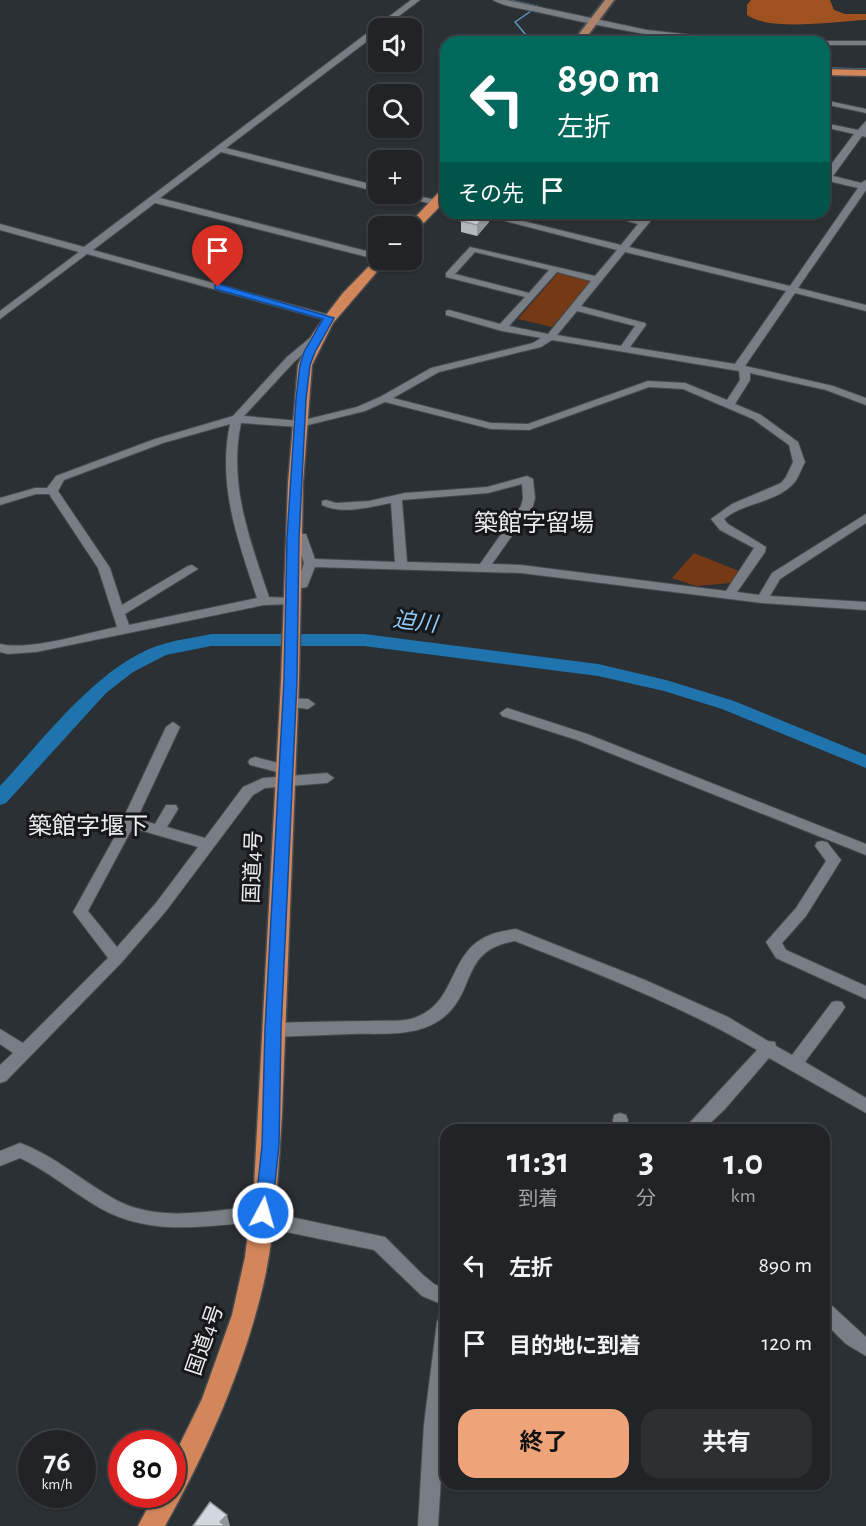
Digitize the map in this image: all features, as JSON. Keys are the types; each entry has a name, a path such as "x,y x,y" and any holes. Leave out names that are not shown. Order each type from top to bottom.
{"highway":[{"path":"830,72 866,73"},
{"path":"422,220 440,204"},
{"name":"国道4号","path":"186,1457 205,1417 238,1332 256,1260 263,1216 270,1145 284,774 299,703 290,680 291,604 293,538 305,365 315,339 329,318 370,270"},
{"path":"151,1526 161,1508"}],"main road":[{"path":"583,36 610,0"}],"street":[{"path":"393,18 416,0"},
{"path":"497,0 594,22 672,36"},
{"path":"0,316 368,37"},
{"path":"830,43 866,43"},
{"path":"830,103 866,111"},
{"path":"830,171 863,134 866,124"},
{"path":"830,126 863,134"},
{"path":"218,149 368,186"},
{"path":"741,368 791,290 865,185 830,178"},
{"path":"152,199 368,255"},
{"path":"422,200 440,204"},
{"path":"504,219 866,308"},
{"path":"628,219 644,223"},
{"path":"125,632 104,568 52,491 60,478 159,441 236,419 300,424 361,409 384,399 435,370 537,345 550,337 647,219"},
{"path":"0,227 329,318"},
{"path":"531,296 449,275 473,249 597,279"},
{"path":"502,328 555,269"},
{"path":"574,307 641,325 624,348"},
{"path":"449,313 502,328 741,368 829,388 866,402"},
{"path":"264,601 240,528 233,485 231,452 236,419 300,348 315,339"},
{"path":"729,405 745,380 741,368"},
{"path":"384,399 470,421 508,428 529,427 648,384 684,386 757,417 794,444 799,462 790,481 772,494 746,500 727,509 717,519 724,527 760,547 759,552 729,595"},
{"path":"326,502 335,507 405,496 488,490 527,479 529,498 527,506 483,568"},
{"path":"0,502 35,491 52,491"},
{"path":"396,499 401,566"},
{"path":"762,599 776,576 866,518"},
{"path":"292,586 303,584 310,563 302,537 293,538"},
{"path":"310,563 521,569 762,599 866,606"},
{"path":"118,613 192,569"},
{"path":"0,648 8,650 36,648 125,632 264,601 291,604"},
{"path":"507,713 582,737 866,850"},
{"path":"117,958 80,912 121,839 173,727"},
{"path":"255,762 284,774 327,778"},
{"path":"0,1076 117,958 161,907 252,787 284,774"},
{"path":"158,830 171,809"},
{"path":"141,825 208,844"},
{"path":"822,846 834,861 801,912 773,942 781,954 866,993"},
{"path":"273,1030 404,1026 425,1021 438,1012 450,999 479,946 497,938 516,935 640,984 722,1022 769,1047 866,1106"},
{"path":"794,1064 837,1007"},
{"path":"0,1036 24,1052"},
{"path":"697,1124 719,1104 769,1047"},
{"path":"0,1159 20,1150 43,1160 114,1207 137,1215 172,1221 263,1216 379,1243 416,1280 428,1290 440,1295"},
{"path":"830,1316 852,1338 866,1347"},
{"path":"428,1526 433,1424 440,1369"}],"shaded area":[{"path":"751,0 830,0 834,10 845,14 866,14 866,20 804,24 771,23 747,15 747,5"},
{"path":"558,273 591,281 552,327 518,319"},
{"path":"694,553 739,571 731,583 696,586 672,578"}],"building":[{"path":"462,219 482,219 477,225 461,221"},
{"path":"210,1502 227,1515 220,1522 226,1526 193,1526"}],"waterway":[{"path":"509,0 537,6"},
{"path":"527,36 515,22 534,9"},
{"path":"830,68 866,69"},
{"name":"迫川","path":"0,798 100,689 127,668 161,650 211,640 364,640 598,670 666,686 728,705 866,762"}],"district":[{"name":"築館字留場","path":"534,524"},
{"name":"築館字堰下","path":"88,827"}],"route":[{"path":"218,287 329,318 315,339 305,365 301,399 293,538 290,680 273,1030 270,1145 263,1213"}]}
